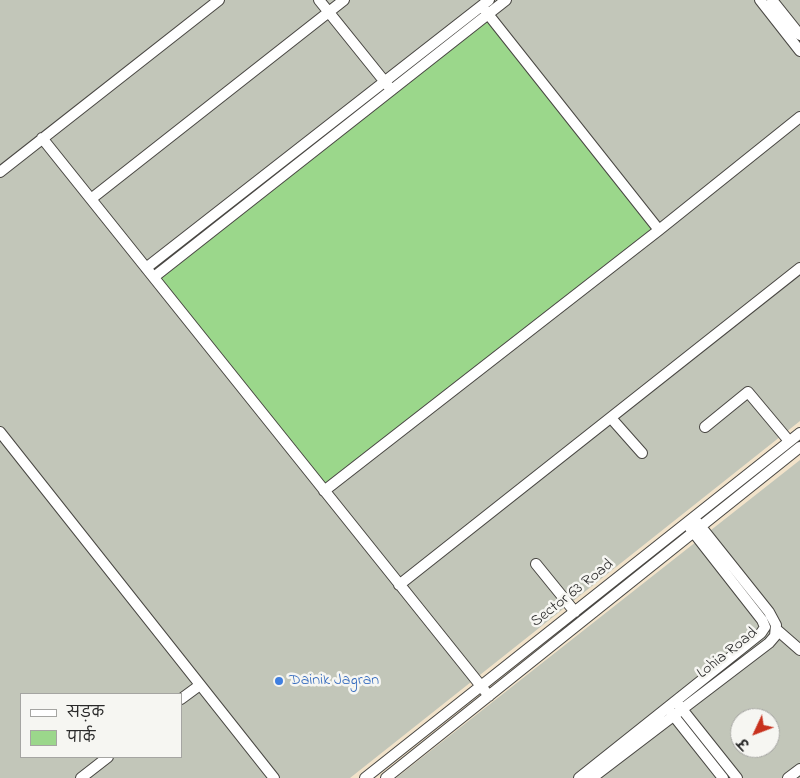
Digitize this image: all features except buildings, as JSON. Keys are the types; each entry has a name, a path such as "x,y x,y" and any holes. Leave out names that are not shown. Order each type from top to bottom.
{"street":[{"path":"0,172 219,0"},
{"path":"319,0 391,90"},
{"path":"91,199 344,0"},
{"path":"146,268 384,82 486,6 506,0"},
{"path":"760,0 800,51"},
{"path":"772,0 800,36"},
{"path":"154,278 391,90 486,6"},
{"path":"486,6 659,230"},
{"path":"324,491 659,230 800,117"},
{"path":"42,138 489,696"},
{"path":"399,585 800,268"},
{"path":"705,427 748,392 789,441"},
{"path":"611,418 642,453"},
{"name":"Sector 63 Road","path":"365,778 800,433"},
{"path":"2,438 274,778"},
{"name":"Sector 63 Road","path":"386,778 800,447"},
{"path":"690,520 697,530"},
{"name":"Lohia Road","path":"579,778 769,643 775,636 776,625 769,612 697,530"},
{"name":"Lohia Road","path":"592,778 761,633 765,627 762,620 697,530"},
{"path":"536,564 575,612"},
{"path":"776,629 800,650"},
{"path":"182,698 200,685"},
{"path":"675,708 723,778"},
{"path":"675,708 737,778"},
{"path":"81,778 107,758"},
{"path":"788,778 800,769"}],"shaded area":[{"path":"0,0 800,0 800,421 350,778 0,778"},
{"path":"800,460 800,778 396,778"}],"green space":[{"path":"488,14 659,230 324,491 146,268"}],"place":[{"name":"Dainik Jagran","path":"279,681"}]}
